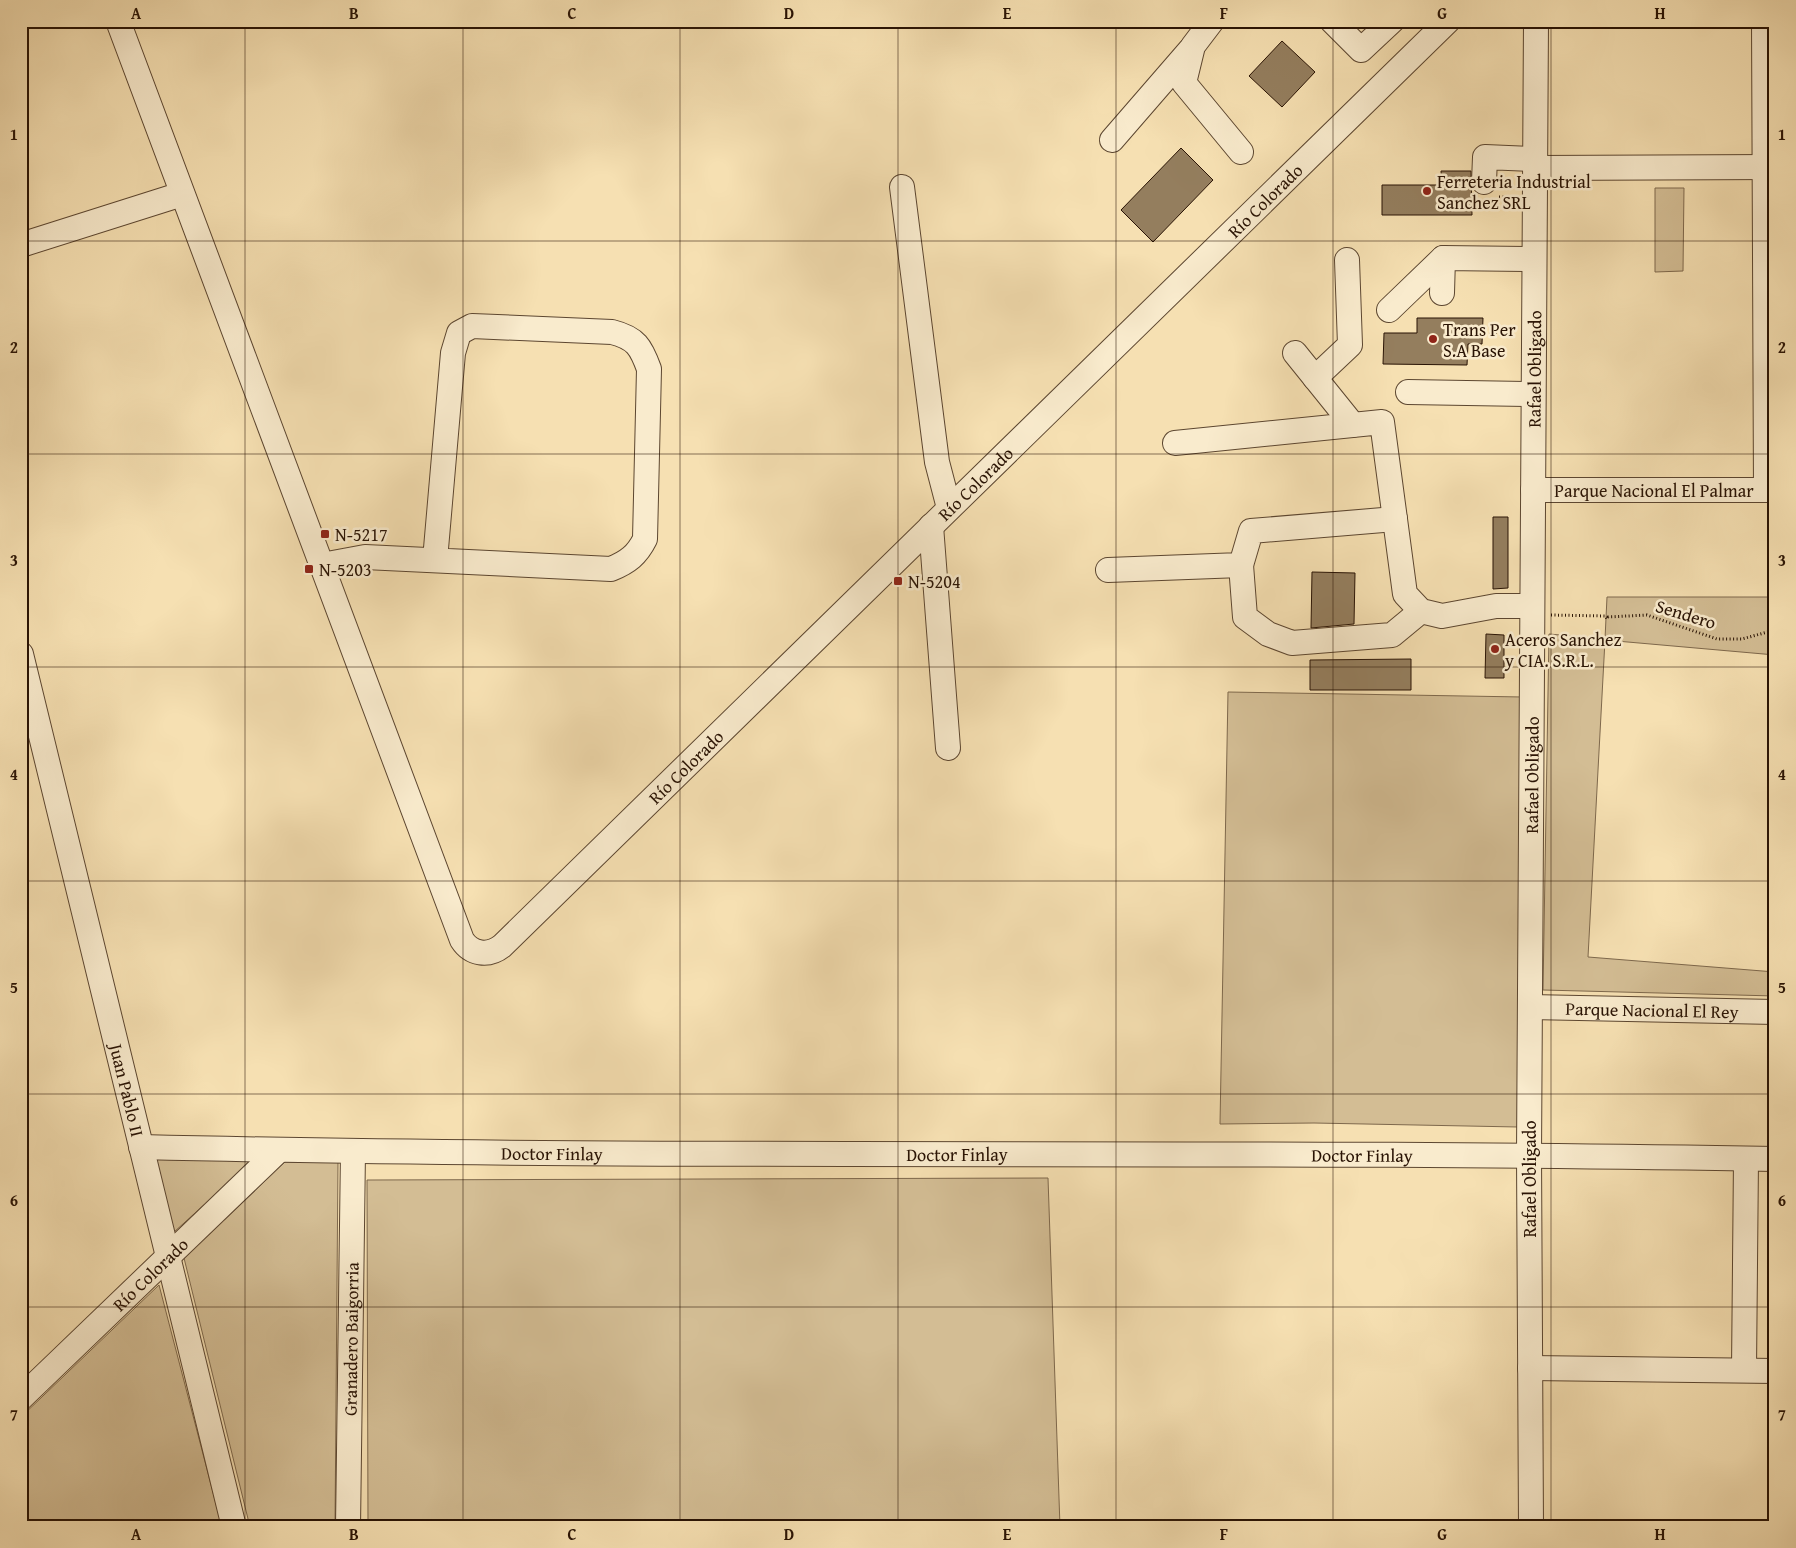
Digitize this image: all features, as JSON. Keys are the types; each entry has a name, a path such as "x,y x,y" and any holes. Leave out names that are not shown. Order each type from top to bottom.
{"street":[{"path":"118,21 322,564 365,557 611,569 625,563 638,552 644,539 649,369 642,349 626,336 612,332 472,326 459,333 453,353 435,560"},
{"path":"1112,140 1193,46 1212,21"},
{"path":"1332,21 1361,50 1392,21"},
{"name":"Río Colorado","path":"322,564 462,940 468,948 478,952 491,952 502,946 1448,21"},
{"name":"Rafael Obligado","path":"1531,1527 1529,1155 1536,21"},
{"path":"1764,21 1770,166 1770,490"},
{"path":"1193,46 1184,83 1241,152"},
{"path":"1487,190 1484,157 1535,164 1770,166"},
{"path":"902,187 937,462 949,508"},
{"path":"21,245 182,194"},
{"path":"1389,310 1443,258 1534,259"},
{"path":"1442,293 1443,258"},
{"path":"1315,378 1350,345 1347,260"},
{"path":"1295,353 1353,425"},
{"path":"1408,392 1533,394"},
{"path":"1175,443 1382,422 1405,594 1421,611 1442,616 1496,606 1532,610"},
{"name":"Parque Nacional El Palmar","path":"1533,490 1770,490"},
{"path":"1395,519 1250,531 1241,564 1246,617 1268,634 1292,643 1392,635 1421,611"},
{"path":"930,526 948,748"},
{"path":"1108,570 1241,564"},
{"name":"Juan Pablo II","path":"21,654 234,1527"},
{"name":"Parque Nacional El Rey","path":"1530,1007 1775,1012"},
{"name":"Doctor Finlay","path":"141,1147 353,1151 1529,1155 1775,1159"},
{"name":"Río Colorado","path":"21,1398 278,1150"},
{"name":"Granadero Baigorria","path":"348,1527 353,1151"},
{"path":"1744,1370 1746,1159"},
{"path":"1530,1368 1775,1371"}],"path":[{"path":"1487,190 1535,197"},
{"path":"1482,334 1534,335"},
{"name":"Sendero","path":"1532,610 1606,616 1607,619 1608,617 1647,615 1717,638 1742,639 1775,630"}],"shaded area":[{"path":"1655,188 1684,188 1683,271 1655,272"},
{"path":"1607,597 1775,597 1775,655 1605,640 1588,957 1775,972 1775,996 1543,990 1549,634 1605,639"},
{"path":"1228,692 1523,697 1518,1127 1314,1123 1220,1124"},
{"path":"153,1156 255,1159 174,1232"},
{"path":"285,1162 338,1162 335,1527 250,1527 184,1258"},
{"path":"1048,1178 1060,1527 368,1527 367,1180"},
{"path":"159,1285 222,1527 21,1527 21,1417"}],"building":[{"path":"1282,41 1315,72 1282,107 1249,76"},
{"path":"1181,148 1213,180 1153,242 1121,210"},
{"name":"Ferreteria Industrial Sanchez SRL","path":"1441,171 1471,171 1472,215 1382,215 1382,185 1442,185"},
{"name":"Trans Per S.A Base","path":"1417,318 1483,318 1482,344 1468,344 1467,365 1383,364 1384,333 1417,333"},
{"path":"1493,517 1508,517 1508,588 1493,589"},
{"path":"1312,572 1355,573 1354,624 1311,628"},
{"name":"Aceros Sanchez y CIA. S.R.L.","path":"1486,634 1504,635 1504,678 1485,678"},
{"path":"1411,659 1411,690 1310,690 1310,660"}],"place":[{"name":"Ferreteria Industrial Sanchez SRL","path":"1427,191"},
{"name":"Trans Per S.A Base","path":"1433,339"},
{"name":"N-5217","path":"325,534"},
{"name":"N-5203","path":"309,569"},
{"name":"N-5204","path":"898,581"},
{"name":"Aceros Sanchez y CIA. S.R.L.","path":"1495,649"}]}
